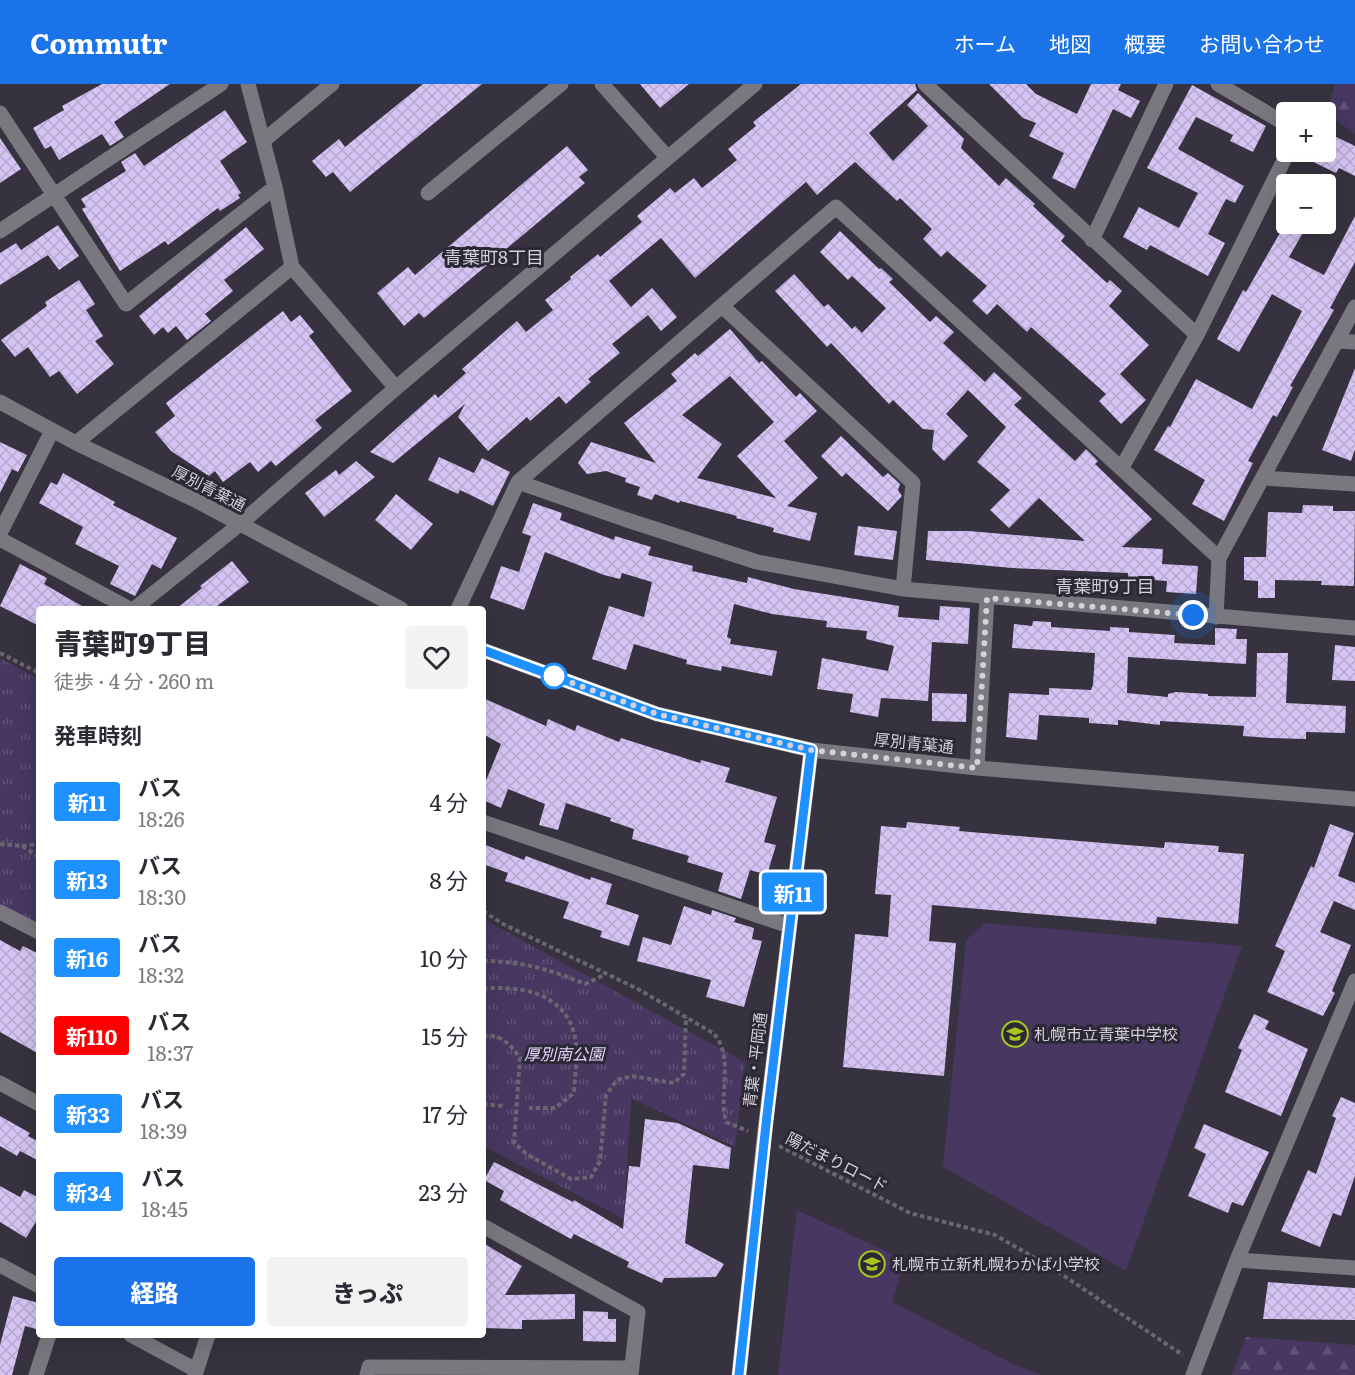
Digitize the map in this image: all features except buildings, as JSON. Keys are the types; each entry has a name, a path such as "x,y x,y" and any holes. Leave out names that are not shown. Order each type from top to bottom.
{"street":[{"path":"0,231 221,84"},
{"path":"263,141 332,84"},
{"path":"428,194 561,84"},
{"path":"602,84 667,157"},
{"path":"136,606 240,524 396,388 755,84"},
{"path":"925,84 1197,335"},
{"path":"1092,240 1166,84"},
{"path":"1218,84 1276,118"},
{"path":"251,86 292,267 396,388"},
{"path":"0,113 126,304 275,187"},
{"path":"1122,467 1197,335 1283,162"},
{"path":"459,606 518,482 836,207 1219,558"},
{"path":"76,443 292,267"},
{"path":"722,306 913,483 903,589"},
{"path":"1216,617 1219,558 1355,307"},
{"path":"1338,340 1355,342"},
{"name":"厚別青葉通","path":"0,402 52,431 240,524 395,606"},
{"path":"0,532 52,431"},
{"path":"1264,478 1355,484"},
{"path":"518,482 757,562 903,589 1355,628"},
{"path":"0,539 126,606"},
{"path":"977,768 987,598"},
{"name":"厚別青葉通","path":"486,651 657,714 811,750 977,768 1355,799"},
{"name":"青葉・平岡通","path":"739,1375 764,1138 811,750"},
{"path":"486,823 789,926"},
{"path":"0,912 36,930"},
{"path":"1195,1369 1237,1260 1355,981"},
{"path":"0,1083 36,1102"},
{"path":"367,1375 369,1367 632,1372 638,1312 486,1228"},
{"path":"1237,1260 1355,1268"},
{"path":"0,1265 36,1284"},
{"path":"36,1375 48,1338"},
{"path":"136,1338 196,1373 207,1338"}],"path":[{"path":"0,653 36,671"},
{"path":"0,844 36,844"},
{"path":"22,846 36,855"},
{"name":"陽だまりロード","path":"486,913 604,974 638,989 713,1033 721,1042 724,1051 722,1109 726,1122 764,1138 910,1213 995,1235 1052,1268 1195,1369"},
{"path":"486,962 514,961 553,971 585,984 604,974"},
{"path":"486,989 506,986 539,992 560,1009 574,1031 577,1055 574,1093 555,1108 529,1108"},
{"path":"486,1036 491,1035 510,1044 520,1058 514,1143 528,1155 571,1179 591,1177 600,1161 606,1095 617,1080 632,1076 674,1083 684,1074 686,1017"},
{"path":"486,1104 504,1106"}],"green space":[{"path":"1335,84 1355,84 1355,134 1336,120 1336,102 1330,102"},
{"path":"0,658 36,677 36,930 0,912"},
{"name":"厚別南公園","path":"486,921 745,1062 735,1147 631,1098 624,1219 486,1148"},
{"path":"985,923 1242,946 1126,1271 943,1167 966,940"},
{"path":"797,1210 905,1260 892,1302 1011,1363 1042,1375 778,1375"},
{"path":"1246,1337 1355,1345 1355,1375 1232,1375"}],"bus line":[{"name":"新11","path":"486,651 657,714 811,750 767,1115 739,1375"}],"place":[{"name":"札幌市立青葉中学校","path":"1015,1034"},
{"name":"札幌市立新札幌わかば小学校","path":"872,1264"}],"district":[{"name":"青葉町8丁目","path":"494,258"},
{"name":"青葉町9丁目","path":"1105,587"}],"route":[{"path":"554,676 548,674 657,714 811,750 977,768 987,598 1193,615"}]}
